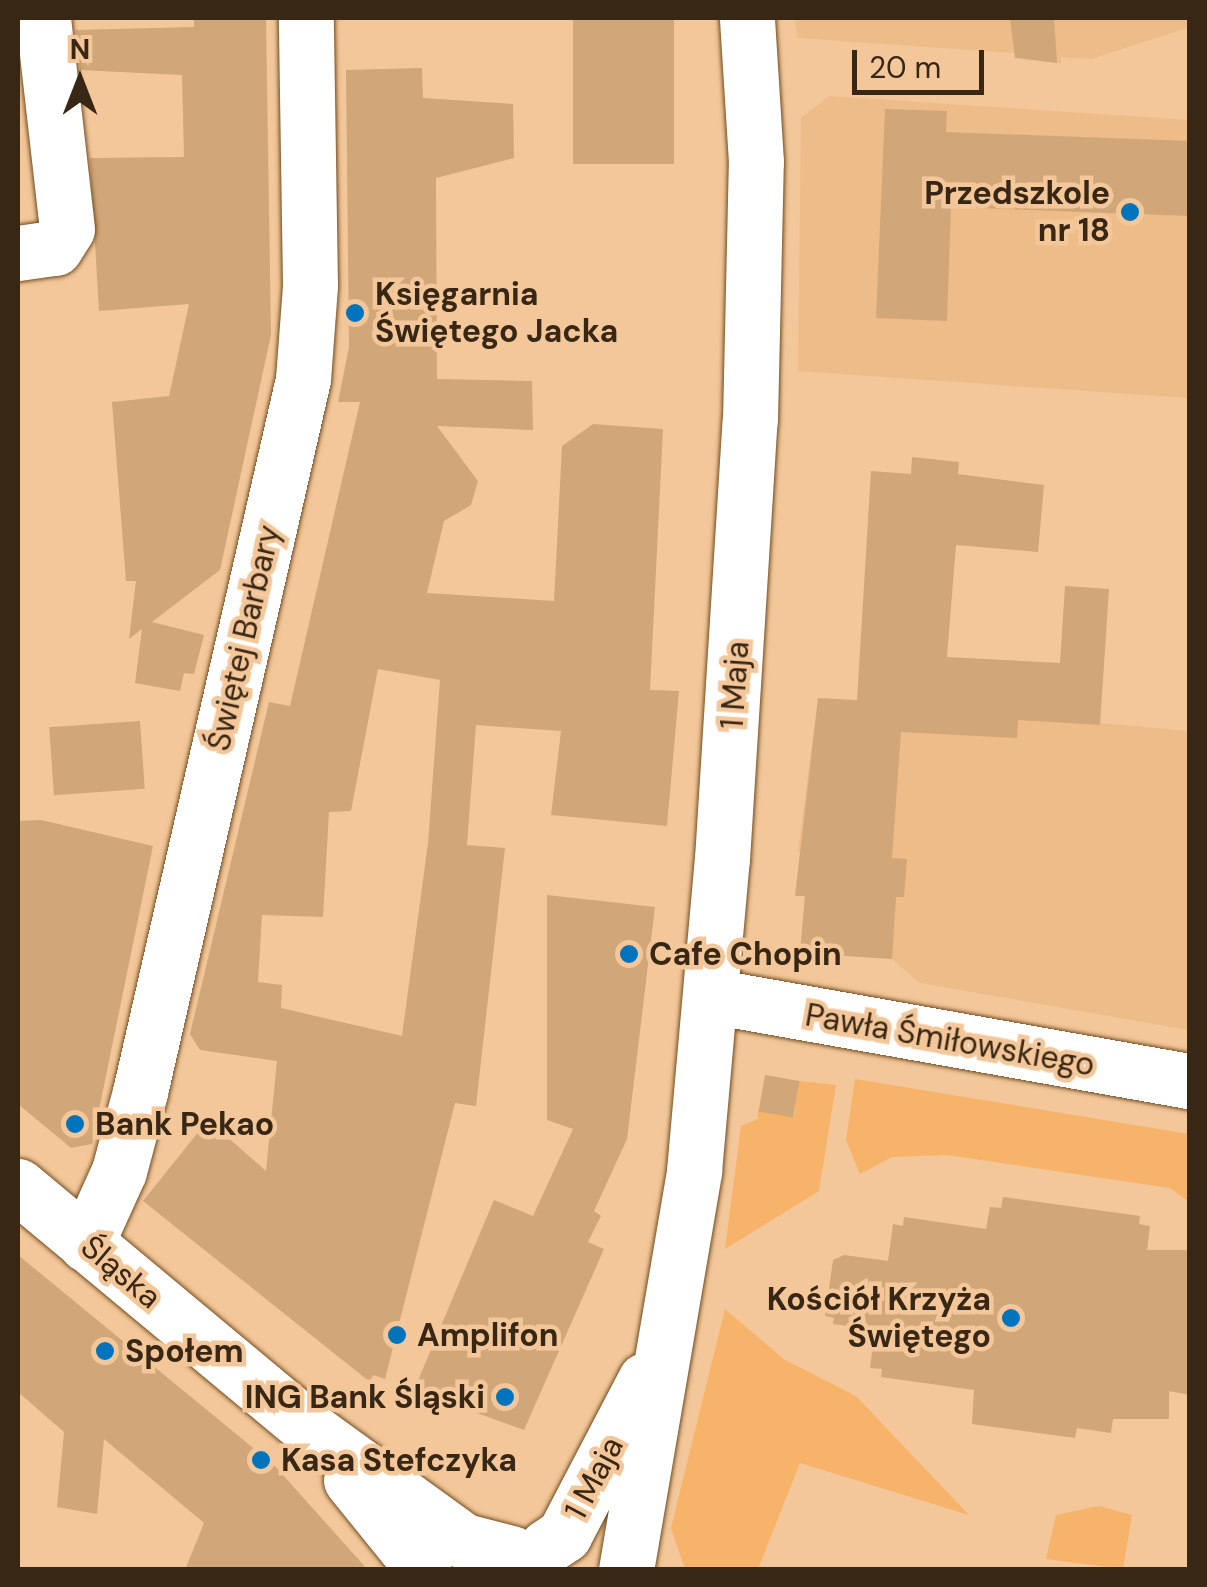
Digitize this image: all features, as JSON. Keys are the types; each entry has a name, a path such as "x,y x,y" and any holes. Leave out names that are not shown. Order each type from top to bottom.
{"street":[{"path":"18,253 55,248 66,229 43,18"},
{"name":"Świętej Barbary","path":"86,1244 120,1171 136,1108 303,379 310,284 306,18"},
{"name":"1 Maja","path":"626,1570 650,1455 662,1348 685,1237 711,996 750,420 756,162 747,18"},
{"name":"Pawła Śmiłowskiego","path":"711,996 1190,1081"},
{"name":"Śląska","path":"18,1186 316,1434 464,1540 514,1557 582,1553 610,1570"},
{"name":"1 Maja","path":"514,1557 564,1535 662,1348"},
{"name":"Śląska","path":"316,1434 424,1570"}],"shaded area":[{"path":"795,18 1189,18 1190,27 1091,59 1061,57 1061,64 1014,53 797,38"},
{"path":"829,96 1189,120 1189,398 798,371 801,118"},
{"path":"818,698 1189,731 1189,1030 920,983 892,959 800,953 808,854 798,852"},
{"path":"855,1079 1189,1134 1189,1202 1170,1188 947,1155 892,1157 860,1174 846,1140"},
{"path":"799,1081 836,1085 819,1191 725,1249 741,1126 758,1119 758,1111 794,1116"},
{"path":"725,1309 785,1360 856,1396 969,1515 800,1463 758,1569 685,1569 671,1528"},
{"path":"1099,1506 1132,1515 1123,1569 1046,1559 1056,1515"}],"building":[{"path":"194,18 266,18 271,335 220,570 152,622 204,635 194,674 184,673 180,691 135,683 142,629 129,639 136,581 126,581 112,402 169,396 189,304 99,311 90,158 184,157 182,75 80,70 76,30 194,27"},
{"path":"573,18 674,18 674,164 573,164"},
{"path":"1010,18 1054,18 1057,63 1015,58"},
{"path":"422,68 423,98 513,104 514,158 436,178 437,379 532,381 533,430 437,426 478,481 471,505 444,521 427,593 554,601 562,446 593,424 663,429 650,690 679,691 667,826 551,815 561,731 476,725 467,845 505,848 476,1106 455,1103 385,1379 373,1375 370,1382 143,1201 208,1120 266,1171 277,1061 200,1050 190,1034 269,702 290,706 360,402 338,402 349,347 346,70","holes":["378,669 440,680 428,843 402,1036 281,1008 282,985 258,982 262,915 323,917 329,812 351,811"]},
{"name":"Przedszkole nr 18","path":"885,109 947,111 946,132 1190,141 1190,216 951,207 947,321 876,318"},
{"path":"912,457 959,462 958,474 1044,485 1038,552 956,545 947,657 1060,663 1065,586 1109,589 1100,725 1018,720 1017,738 901,732 892,858 907,859 904,897 896,897 892,959 800,953 805,896 795,896 818,698 857,700 871,471 911,474"},
{"path":"140,721 145,789 54,795 49,727"},
{"path":"41,820 153,846 92,1144 71,1148 18,1104 18,821"},
{"path":"547,895 655,907 627,1139 594,1211 601,1216 588,1242 604,1249 524,1430 414,1390 494,1200 533,1216 573,1129 547,1120"},
{"path":"765,1075 799,1081 793,1118 759,1111"},
{"name":"Kościół Krzyża Świętego","path":"1003,1197 1140,1216 1139,1224 1150,1226 1147,1250 1190,1250 1190,1395 1169,1391 1169,1419 1113,1419 1111,1433 1077,1428 1075,1438 972,1424 974,1390 881,1377 882,1369 870,1368 875,1330 833,1324 834,1318 825,1316 833,1260 844,1255 888,1261 893,1224 903,1226 904,1217 986,1229 990,1207 1001,1208"},
{"path":"18,1255 274,1465 368,1570 185,1570 204,1523 104,1439 97,1514 57,1507 64,1432 18,1392"}],"place":[{"name":"Przedszkole nr 18","path":"1130,212"},
{"name":"Księgarnia Świętego Jacka","path":"355,313"},
{"name":"Cafe Chopin","path":"629,954"},
{"name":"Bank Pekao","path":"75,1124"},
{"name":"Kościół Krzyża Świętego","path":"1011,1318"},
{"name":"Amplifon","path":"397,1335"},
{"name":"Społem","path":"105,1351"},
{"name":"ING Bank Śląski","path":"505,1397"},
{"name":"Kasa Stefczyka","path":"261,1460"}]}
